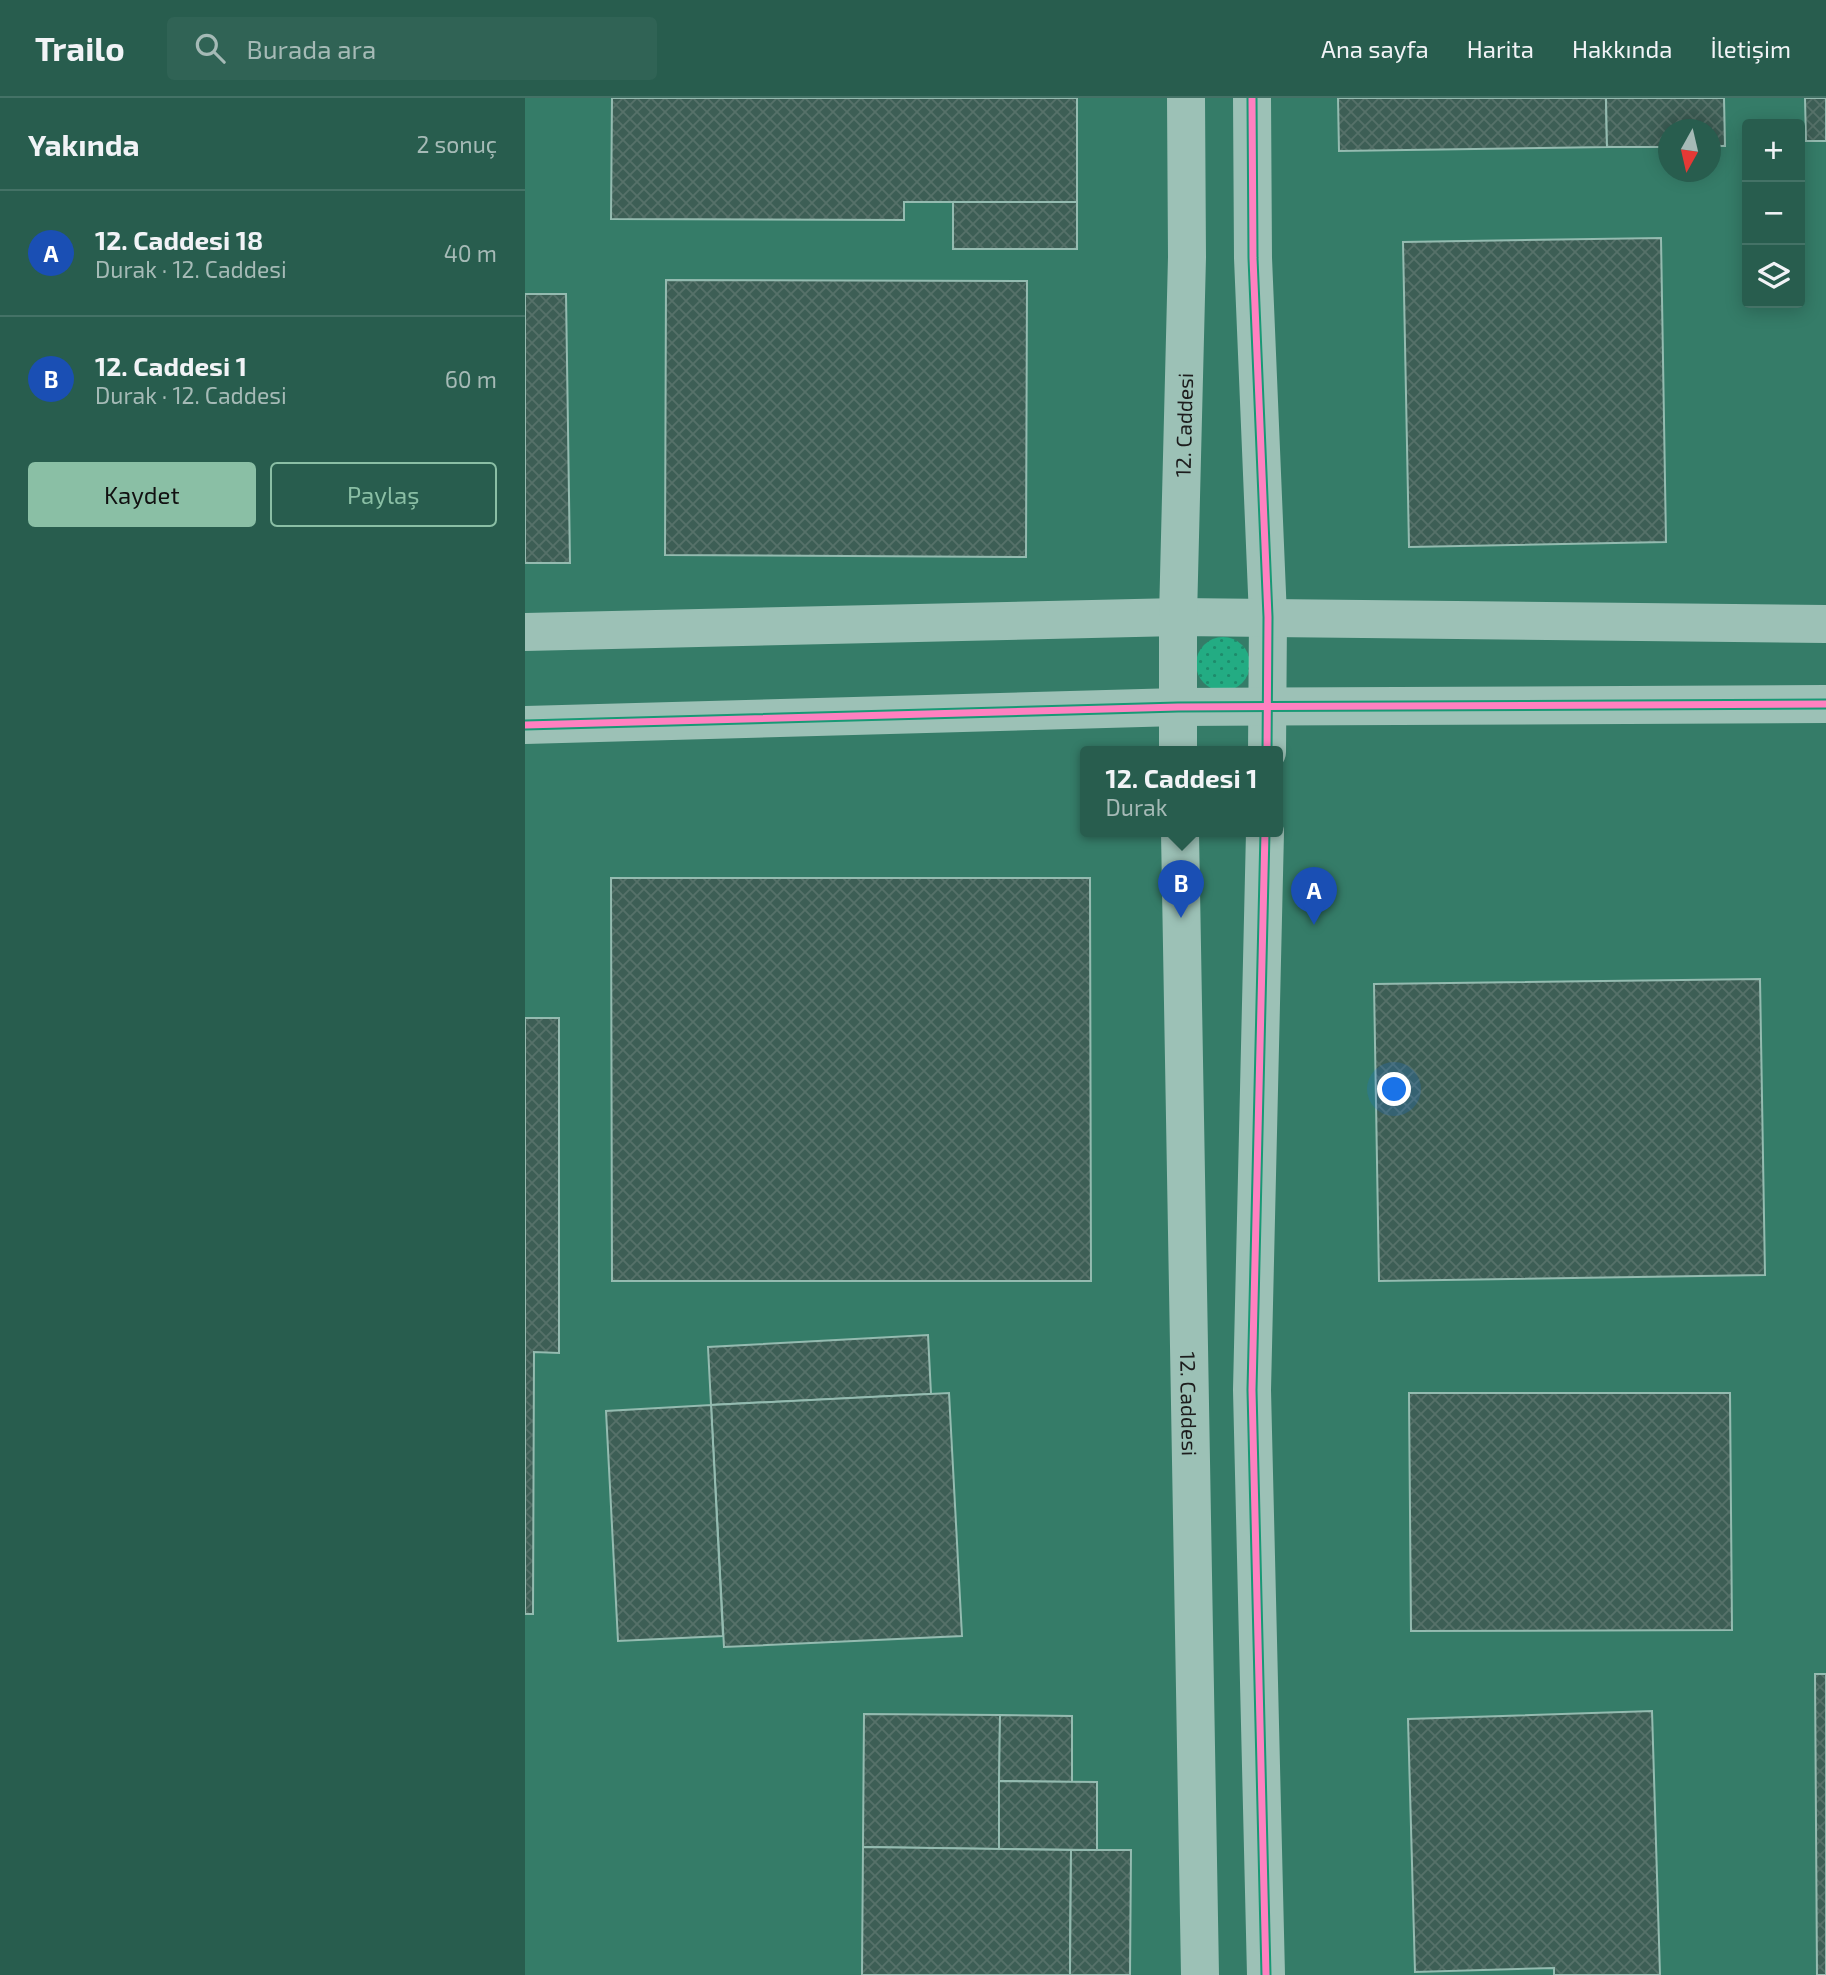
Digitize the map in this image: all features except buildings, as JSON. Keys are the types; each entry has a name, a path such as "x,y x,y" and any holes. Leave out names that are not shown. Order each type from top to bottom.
{"street":[{"name":"12. Caddesi","path":"1178,746 1178,617 1186,271 1186,98"},
{"path":"1252,98 1253,258 1268,617 1267,746"},
{"path":"525,632 1178,617 1826,624"},
{"path":"525,725 1178,707 1826,704"},
{"name":"12. Caddesi","path":"1179,837 1200,1975"},
{"path":"1265,837 1252,1390 1266,1975"}],"green space":[{"path":"1228,637 1238,641 1246,649 1250,664 1246,679 1238,687 1218,691 1208,687 1200,679 1196,659 1200,649 1208,641"}],"cycle path":[{"path":"1252,98 1253,258 1268,617 1267,746"},
{"path":"525,725 1178,707 1826,704"},
{"path":"1265,837 1252,1390 1266,1975"}],"place":[{"name":"12. Caddesi 1","path":"1181,918"},
{"name":"12. Caddesi 18","path":"1314,925"}]}
